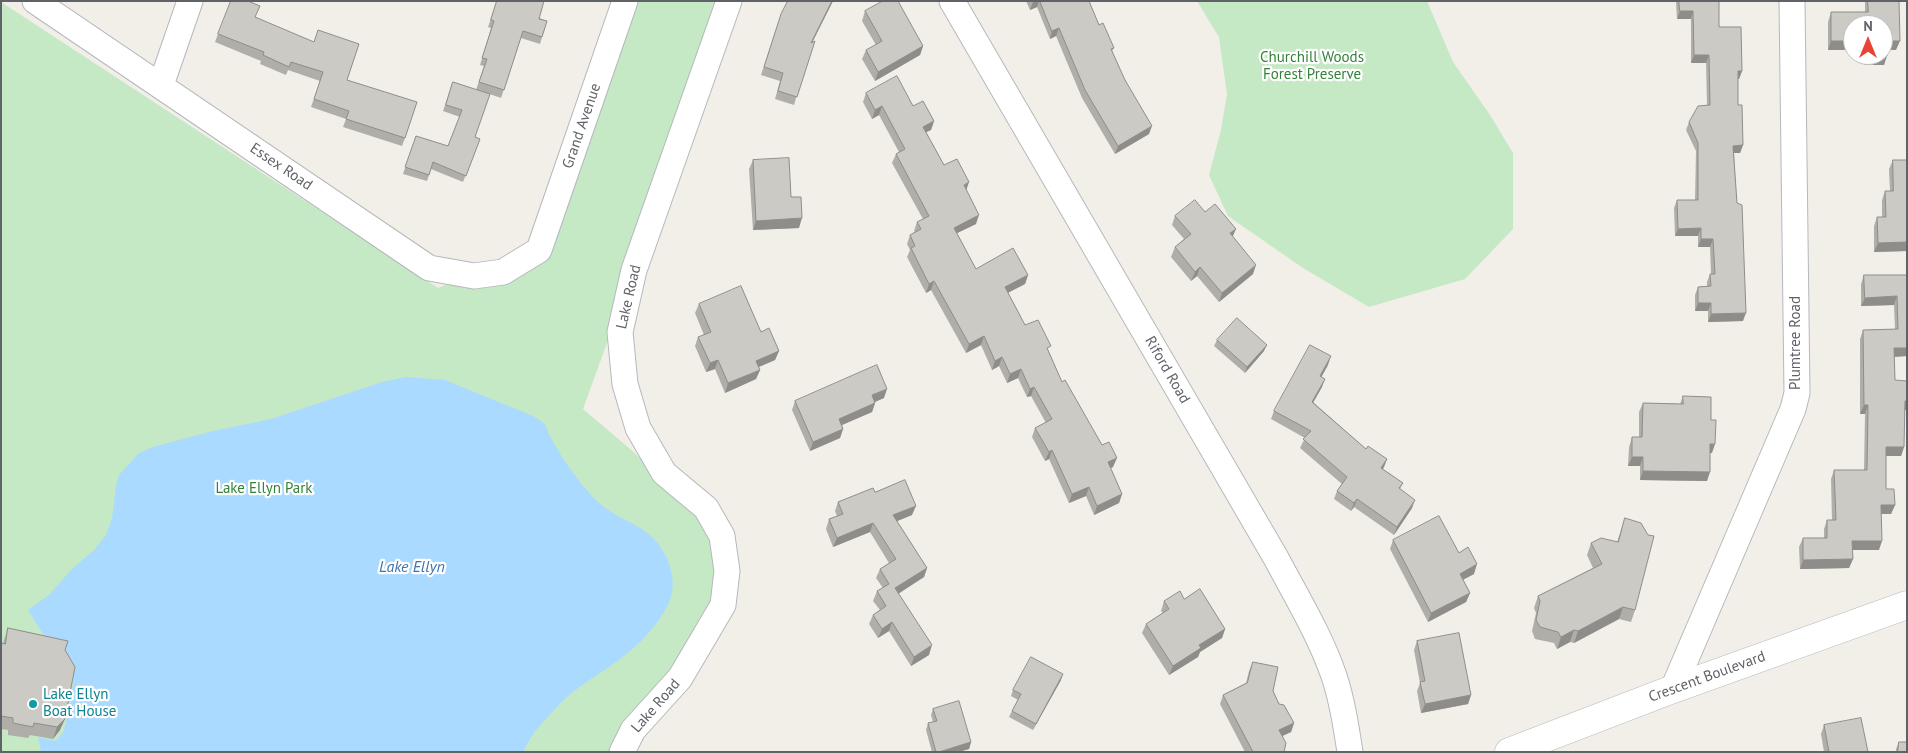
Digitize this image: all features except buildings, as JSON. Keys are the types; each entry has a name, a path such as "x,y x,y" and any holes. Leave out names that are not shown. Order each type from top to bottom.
{"street":[{"name":"Essex Road","path":"35,1 429,268 474,276 503,272 539,250"},
{"path":"161,86 190,1"},
{"name":"Grand Avenue","path":"539,250 624,1"},
{"name":"Lake Road","path":"622,752 633,730 680,678 723,605 727,570 722,536 706,508 664,473 638,428 625,384 620,332 634,270 729,1"},
{"name":"Riford Road","path":"952,1 1276,558 1316,635 1334,675 1345,718 1350,752"},
{"name":"Plumtree Road","path":"1673,689 1794,409 1797,393 1792,1"},
{"name":"Crescent Boulevard","path":"1509,752 1673,689 1907,605"}],"green space":[{"name":"Lake Ellyn Park","path":"616,1 731,1 583,409 636,454 668,489 695,512 710,536 716,562 716,589 698,629 625,737 618,752 1,752 1,2 438,288 495,265 534,240"},
{"name":"Churchill Woods Forest Preserve","path":"1197,1 1427,1 1453,62 1490,115 1513,153 1513,229 1465,279 1369,307 1303,268 1228,216 1209,175 1221,130 1227,94 1219,37"}],"water":[{"name":"Lake Ellyn","path":"406,377 445,380 533,416 545,424 568,465 598,502 644,530 655,540 665,554 671,569 672,593 668,606 641,641 566,698 535,731 524,752 41,752 38,737 56,741 64,731 74,679 64,662 67,653 53,650 28,610 49,595 71,570 94,550 106,535 112,519 119,475 139,453 153,447 209,432 271,419 382,382"}],"place":[{"name":"Lake Ellyn Boat House","path":"33,704"}]}
